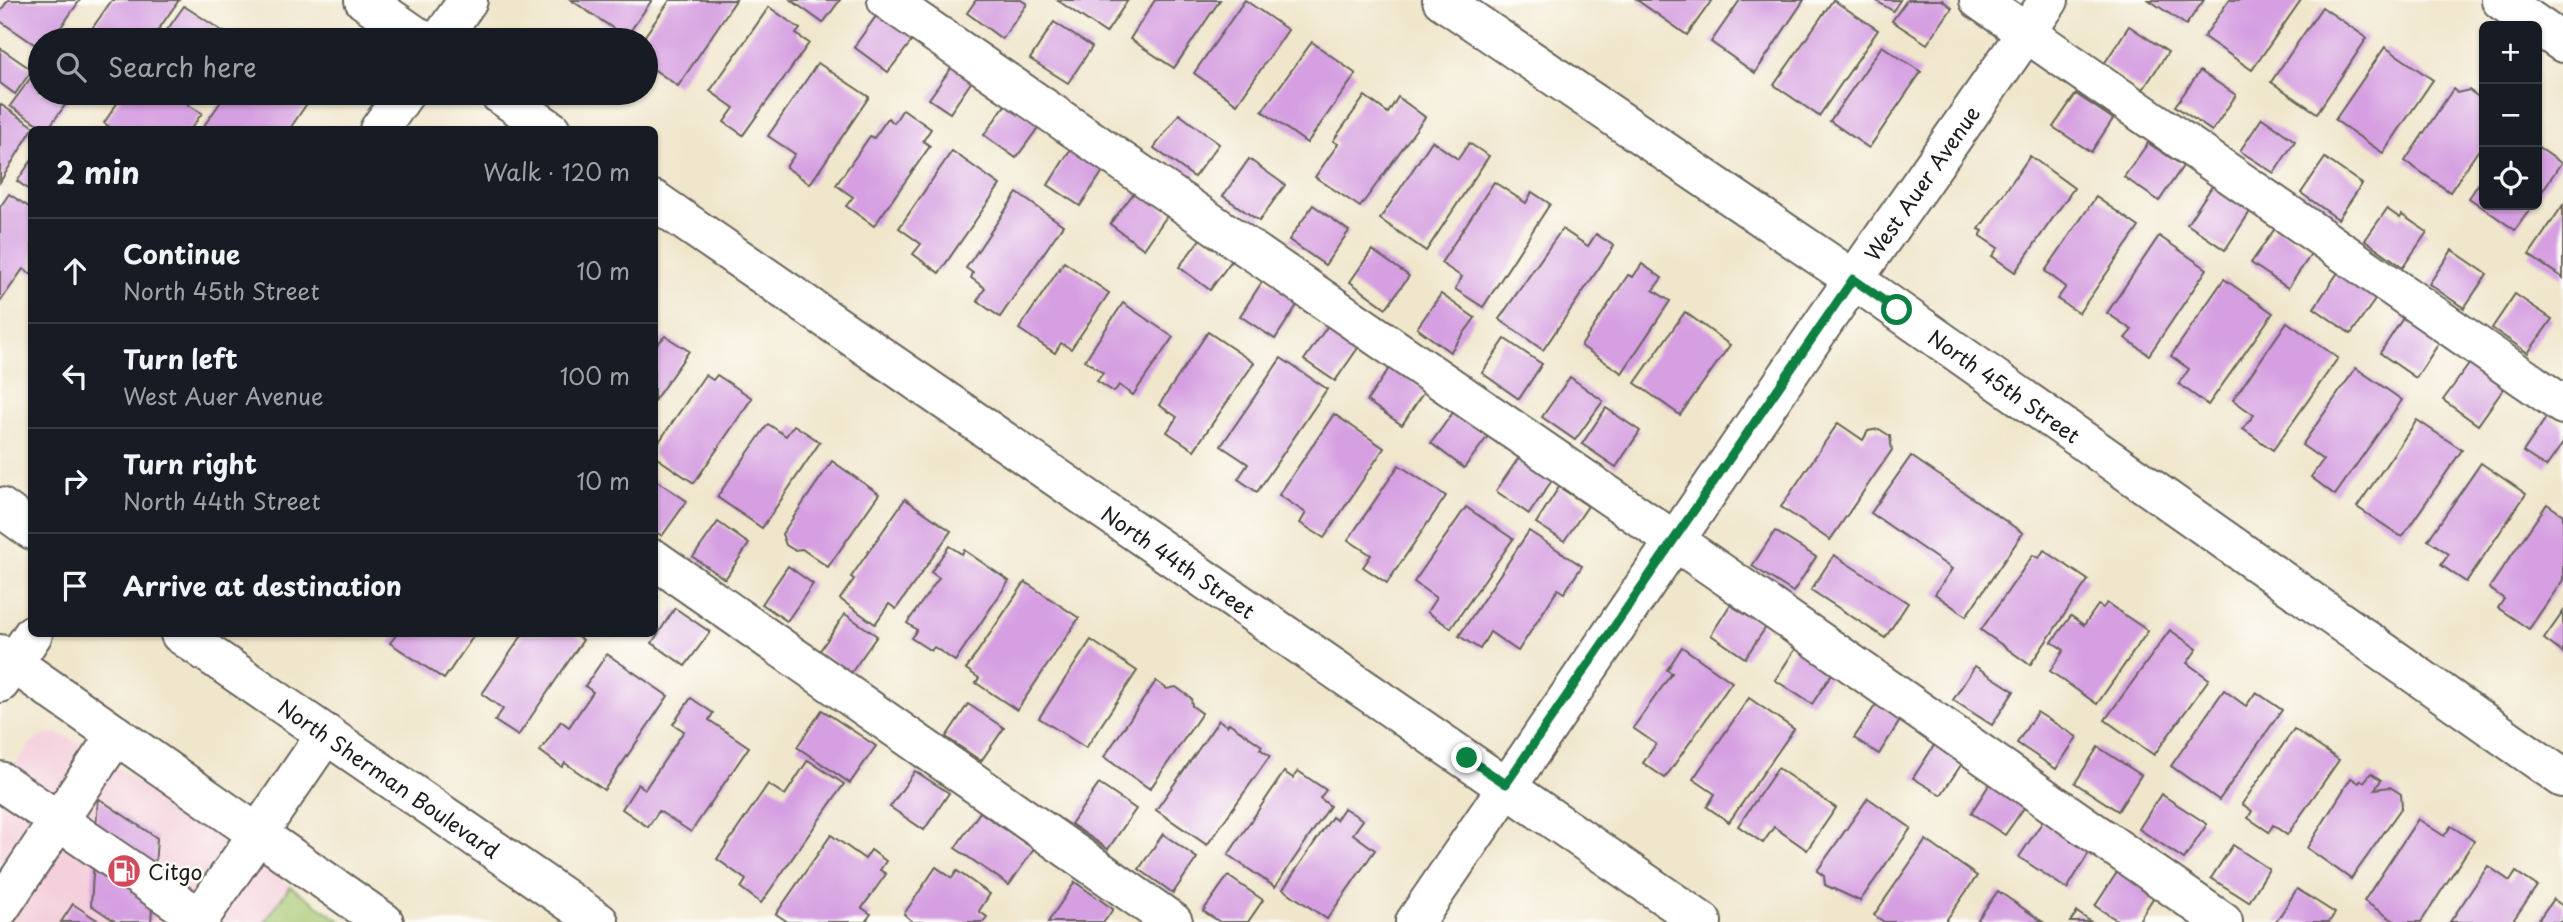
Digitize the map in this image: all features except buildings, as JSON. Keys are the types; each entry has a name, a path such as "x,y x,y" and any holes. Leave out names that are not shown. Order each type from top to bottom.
{"street":[{"path":"364,0 405,28"},
{"path":"448,28 468,0"},
{"path":"887,0 1674,540 2223,922"},
{"name":"North 45th Street","path":"1442,0 1853,279 2563,778"},
{"path":"1979,0 2563,405"},
{"name":"West Auer Avenue","path":"1415,922 1506,784 1853,279 2049,0"},
{"path":"2501,0 2563,43"},
{"path":"382,126 397,105"},
{"path":"515,105 545,126"},
{"name":"North 44th Street","path":"658,203 1506,784 1702,922"},
{"path":"0,508 28,527"},
{"path":"658,562 1173,922"},
{"name":"North Sherman Boulevard","path":"184,637 599,922"},
{"path":"12,658 116,735 384,922"},
{"path":"0,781 200,918 326,734"},
{"path":"0,908 116,735"}],"shaded area":[{"path":"56,733 81,743 290,886 265,922 0,922 0,786 28,746 43,735"}],"green space":[{"path":"290,886 342,922 265,922"}],"place":[{"name":"Citgo","path":"124,871"}],"route":[{"path":"1467,758 1506,784 1853,279 1897,310"}]}
